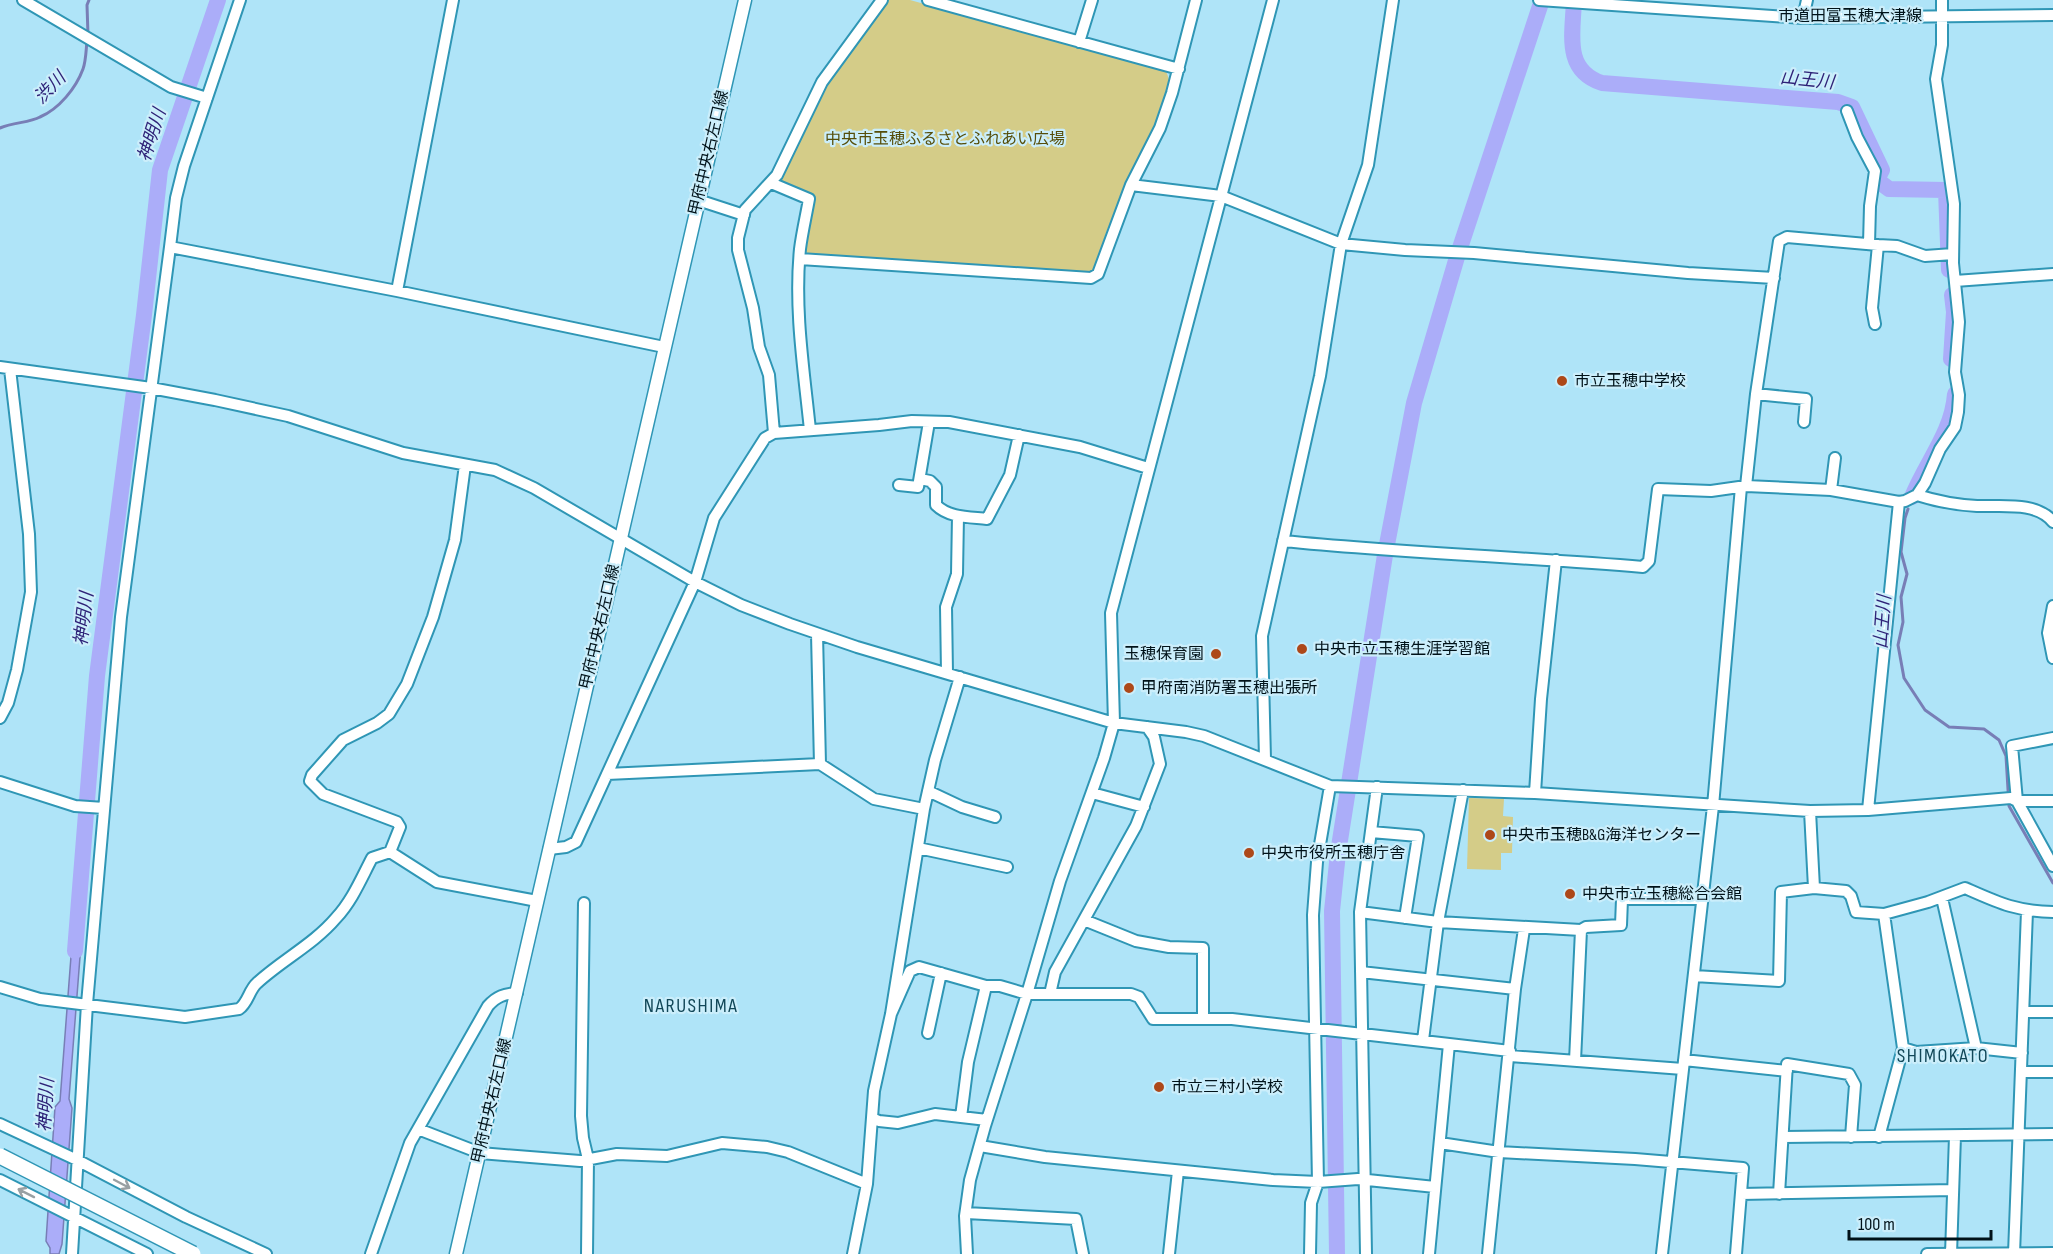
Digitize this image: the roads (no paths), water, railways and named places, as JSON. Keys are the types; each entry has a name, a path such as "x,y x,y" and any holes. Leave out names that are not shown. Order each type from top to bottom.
{"highway":[{"path":"0,1156 193,1254"}],"main road":[{"name":"甲府中央右左口線","path":"456,1254 745,0"}],"street":[{"path":"23,0 171,87 204,97"},
{"path":"72,1254 74,1158 101,808 147,388 179,185 204,97 240,0"},
{"path":"397,291 453,0"},
{"path":"774,433 769,375 759,347 753,308 738,250 738,238 745,210 777,176 822,82 881,0"},
{"path":"928,0 1179,69"},
{"path":"1080,42 1092,0"},
{"path":"800,259 1090,278 1098,274 1112,231 1131,185 1160,128 1179,69 1196,0"},
{"path":"967,1254 966,1213 970,1180 1060,881 1092,793 1114,723 1111,613 1273,0"},
{"path":"1265,759 1262,636 1320,376 1341,244 1368,165 1393,0"},
{"name":"市道田富玉穂大津線","path":"1539,0 1803,18 2053,15"},
{"path":"1803,18 1807,0"},
{"path":"1283,541 1398,552 1643,567 1649,561 1658,489 1711,491 1743,487 1831,490 1899,502 1917,495 1940,450 1955,427 1959,395 1955,372 1959,322 1953,254 1954,204 1936,79 1942,45 1942,0"},
{"path":"1847,111 1857,137 1875,171 1870,206 1873,245 1872,308 1875,324"},
{"path":"771,183 809,199 800,259 799,298 802,356 810,430"},
{"path":"1131,185 1221,196 1341,244 1774,278"},
{"path":"698,200 744,215"},
{"path":"1662,1254 1713,806 1743,487 1779,241 1787,237 1897,246 1925,256 1953,254"},
{"path":"170,248 397,291 664,347"},
{"path":"1955,282 2053,274"},
{"path":"0,718 8,703 17,670 31,583 29,534 5,368 215,400 288,416 403,453 495,471 515,478 695,582 741,605 817,634 1114,723 1204,736 1330,786 1534,793 1810,811 1868,810 2010,799 2053,801"},
{"path":"1756,394 1806,399 1804,422"},
{"path":"549,849 566,847 576,842 695,582 714,518 765,438 774,433 912,421 949,422 1080,447 1148,468"},
{"path":"899,485 918,487 929,422"},
{"path":"920,479 936,487 936,506 941,510 958,516 987,519 1010,475 1019,435"},
{"path":"1831,490 1835,458"},
{"path":"0,987 40,999 185,1017 240,1010 252,987 274,967 325,930 337,917 350,899 372,858 390,852 400,828 397,822 323,794 310,781 312,775 343,740 377,723 388,714 407,684 430,626 455,540 465,465"},
{"path":"1917,495 1933,500 1976,506 2035,509 2053,522"},
{"path":"1868,810 1899,502"},
{"path":"947,673 946,607 957,574 958,516"},
{"path":"1534,793 1541,699 1556,560"},
{"path":"2053,606 2048,633 2053,658"},
{"path":"817,634 820,764"},
{"path":"854,1254 867,1184 874,1091 891,1014 924,809 935,760 960,677"},
{"path":"1050,994 1055,972 1136,826 1160,764 1154,737 1147,727"},
{"path":"2053,738 2012,746 2010,799 2053,866"},
{"path":"607,774 820,764 874,799 924,809"},
{"path":"0,782 77,806 101,808"},
{"path":"1310,1254 1311,1203 1322,1182 1314,1028 1313,915 1317,862 1330,786"},
{"path":"1366,1254 1360,912 1377,787"},
{"path":"1423,1040 1438,922 1463,790"},
{"path":"928,791 962,807 995,817"},
{"path":"1092,793 1144,807"},
{"path":"1810,811 1814,888"},
{"path":"1371,832 1418,836 1405,918"},
{"path":"918,848 1007,867"},
{"path":"390,852 437,882 537,901"},
{"path":"1694,976 1779,981 1781,892 1814,888 1846,891 1851,896 1856,912 1884,914 1942,898 1965,888 2010,907 2027,911 2053,912"},
{"path":"1942,898 1976,1048"},
{"path":"1360,912 1438,922 1524,929 1581,930 1586,927 1621,925 1622,899 1702,899"},
{"path":"585,903 581,1116 588,1159 587,1254"},
{"path":"2014,1253 2027,911"},
{"path":"1879,1137 1904,1048 1884,914"},
{"path":"1084,920 1136,941 1168,947 1203,948 1203,1019"},
{"path":"1488,1254 1515,989 1524,929"},
{"path":"1575,1061 1581,930"},
{"path":"891,1014 910,971 919,967 986,986 1000,986 1027,994 1131,994 1139,997 1153,1019 1232,1019 1423,1040 1575,1061 1787,1071"},
{"path":"1361,972 1515,989"},
{"path":"928,1034 941,973"},
{"path":"961,1117 968,1062 986,986"},
{"path":"371,1254 410,1143 488,1006 494,999 504,994 517,993"},
{"path":"2024,1012 2053,1012"},
{"path":"1429,1254 1449,1044"},
{"path":"1904,1048 1916,1052 1976,1048 2022,1053"},
{"path":"1779,1194 1787,1064 1849,1074 1855,1085 1851,1137"},
{"path":"2022,1072 2053,1072"},
{"path":"872,1118 898,1123 935,1114 987,1120"},
{"path":"0,1124 74,1158 186,1217 266,1254"},
{"path":"418,1129 480,1153 580,1161 617,1154 667,1156 722,1143 743,1144 788,1152 867,1184"},
{"path":"1783,1137 2053,1134"},
{"path":"1951,1254 1955,1136"},
{"path":"1440,1143 1499,1152 1635,1159 1672,1164 1743,1168 1736,1254"},
{"path":"980,1146 1046,1157 1178,1171 1322,1182 1365,1180 1435,1186"},
{"path":"1169,1254 1178,1171"},
{"path":"0,1180 147,1254"},
{"path":"1741,1194 1953,1190"},
{"path":"966,1213 1076,1218 1083,1254"},
{"path":"1927,1254 2053,1252"}],"water":[{"path":"73,930 82,931 69,1099 72,1108 62,1244 59,1254 50,1254 46,1241 55,1107 60,1101"}],"waterway":[{"name":"渋川","path":"88,35 87,5 89,0"},
{"name":"神明川","path":"75,951 97,676 144,315 160,170 218,0"},
{"path":"1337,1254 1332,911 1338,853 1385,555 1414,403 1457,257 1542,0"},
{"name":"山王川","path":"1574,0 1572,37 1576,60 1581,69 1590,77 1602,83 1838,102 1852,107 1882,170 1877,180 1889,189 1946,190 1949,270"},
{"name":"渋川","path":"0,128 36,119 54,109 80,76 85,63 87,41"},
{"name":"山王川","path":"1951,359 1954,312 1952,295"},
{"name":"山王川","path":"1912,497 1944,434 1955,394"},
{"name":"山王川","path":"1908,509 1901,552 1907,574 1901,597 1903,622 1898,645 1904,678 1925,710 1949,727 1984,729 1999,740 2006,756 2009,806 2053,883"}],"place":[{"name":"市立玉穂中学校","path":"1562,381"},
{"name":"中央市立玉穂生涯学習館","path":"1302,649"},
{"name":"玉穂保育園","path":"1216,654"},
{"name":"甲府南消防署玉穂出張所","path":"1129,688"},
{"name":"中央市玉穂B&G海洋センター","path":"1490,835"},
{"name":"中央市役所玉穂庁舎","path":"1249,853"},
{"name":"中央市立玉穂総合会館","path":"1570,894"},
{"name":"市立三村小学校","path":"1159,1087"}],"district":[{"name":"NARUSHIMA","path":"691,1006"},
{"name":"SHIMOKATO","path":"1943,1056"}],"park label":[{"name":"中央市玉穂ふるさとふれあい広場","path":"945,139"}]}
